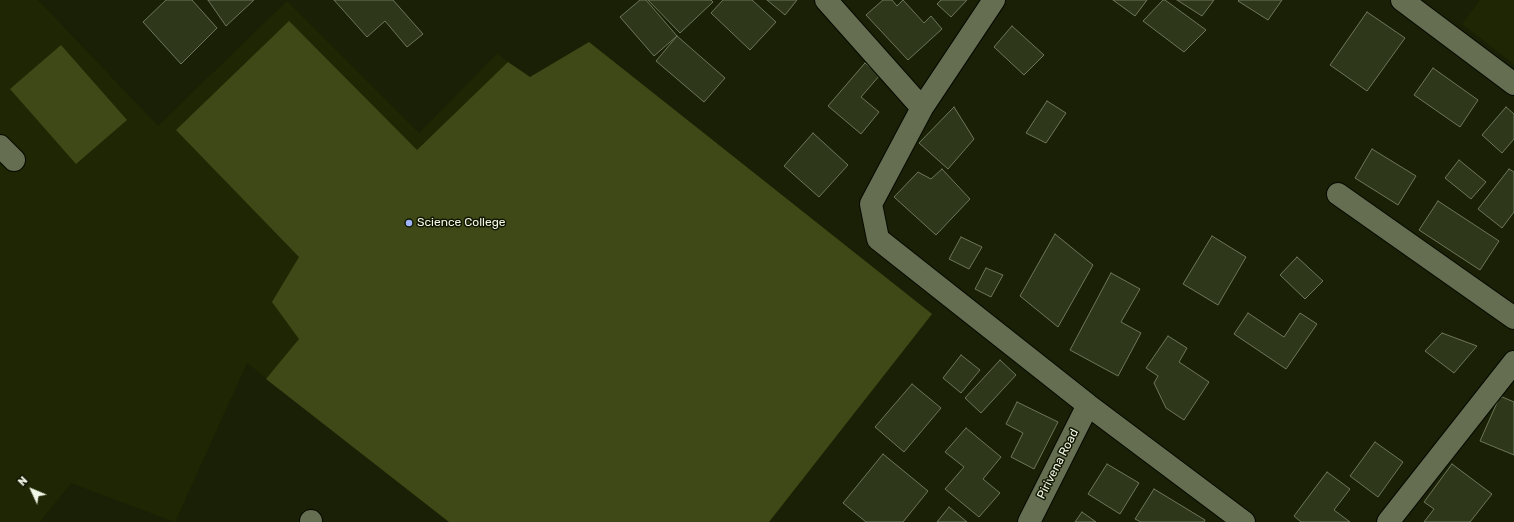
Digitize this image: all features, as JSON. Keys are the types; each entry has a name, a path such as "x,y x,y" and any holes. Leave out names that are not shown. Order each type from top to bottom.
{"street":[{"path":"826,0 922,108"},
{"path":"994,0 922,108 871,204 878,239 1088,405 1244,522"},
{"path":"1402,0 1514,84"},
{"path":"1338,194 1514,318"},
{"path":"1388,522 1514,362"},
{"name":"Pirivena Road","path":"1029,522 1088,405"}],"shaded area":[{"name":"Science College","path":"0,0 38,0 158,126 287,1 419,133 497,54 530,77 589,42 932,314 769,522 449,522 247,363 175,522 71,483 40,522 0,522"},
{"path":"1480,0 1514,0 1514,64 1462,24"},
{"name":"Science College","path":"289,21 417,150 508,62 530,77 589,42 932,314 769,522 449,522 266,379 299,339 272,302 299,257 176,130"},
{"path":"61,45 127,120 76,164 10,89"}],"building":[{"path":"166,0 192,0 217,28 181,64 143,22"},
{"path":"208,0 254,0 226,26"},
{"path":"334,0 393,0 423,34 407,47 385,21 367,37"},
{"path":"640,0 646,0 677,36 654,56 620,17"},
{"path":"648,0 711,0 713,2 680,33"},
{"path":"723,0 752,0 776,22 750,50 711,13"},
{"path":"767,0 797,0 785,15"},
{"path":"883,0 892,0 897,6 903,0 924,23 931,16 942,29 908,60 866,15"},
{"path":"941,0 967,0 951,17 937,4"},
{"path":"1113,0 1147,0 1135,16"},
{"path":"1163,0 1206,30 1184,52 1143,21"},
{"path":"1177,0 1214,0 1202,16"},
{"path":"1282,0 1268,20 1238,1"},
{"path":"1367,12 1405,38 1367,91 1330,65"},
{"path":"1012,26 1044,55 1024,75 994,47"},
{"path":"677,36 725,78 704,102 656,61"},
{"path":"865,63 880,75 861,97 879,112 861,134 828,106"},
{"path":"1433,68 1478,100 1460,127 1414,95"},
{"path":"1047,101 1066,113 1046,143 1026,133"},
{"path":"954,107 974,139 948,169 919,143"},
{"path":"1506,107 1514,114 1514,139 1502,153 1482,135"},
{"path":"813,133 848,165 819,197 784,166"},
{"path":"1372,149 1416,176 1398,205 1355,178"},
{"path":"1459,160 1486,182 1471,199 1445,178"},
{"path":"942,169 970,199 936,235 894,197 918,172 931,179"},
{"path":"1509,169 1514,172 1514,212 1502,228 1478,209"},
{"path":"1438,201 1499,241 1480,270 1419,230"},
{"path":"1055,234 1093,265 1058,327 1020,296"},
{"path":"1212,236 1246,257 1218,305 1183,284"},
{"path":"961,237 982,247 969,269 949,259"},
{"path":"1297,257 1323,281 1305,299 1280,275"},
{"path":"986,268 1003,275 991,297 975,289"},
{"path":"1111,273 1140,289 1121,322 1141,333 1118,376 1070,350"},
{"path":"1248,313 1284,337 1300,313 1317,324 1286,369 1234,334"},
{"path":"1442,333 1477,346 1454,373 1425,351"},
{"path":"1168,336 1187,348 1179,362 1209,382 1184,420 1166,408 1154,383 1158,376 1146,368"},
{"path":"961,355 980,370 961,393 943,378"},
{"path":"1000,360 1016,375 981,413 965,398"},
{"path":"912,384 941,408 904,452 875,427"},
{"path":"1500,396 1514,402 1514,455 1480,441"},
{"path":"1017,402 1058,422 1034,469 1011,457 1023,433 1006,424"},
{"path":"966,428 1001,457 983,479 1000,493 979,517 945,489 964,467 945,452"},
{"path":"1375,442 1403,462 1378,497 1350,476"},
{"path":"883,454 928,491 903,522 866,522 843,503"},
{"path":"1107,464 1139,483 1120,514 1088,494"},
{"path":"1452,464 1492,494 1470,522 1424,522 1434,509 1424,502"},
{"path":"1327,472 1350,489 1334,510 1350,522 1301,522 1294,516"},
{"path":"1154,489 1205,520 1204,522 1141,522 1135,519"},
{"path":"949,507 967,522 937,522"},
{"path":"1082,512 1096,522 1075,522"}],"place":[{"name":"Science College","path":"409,223"}]}
